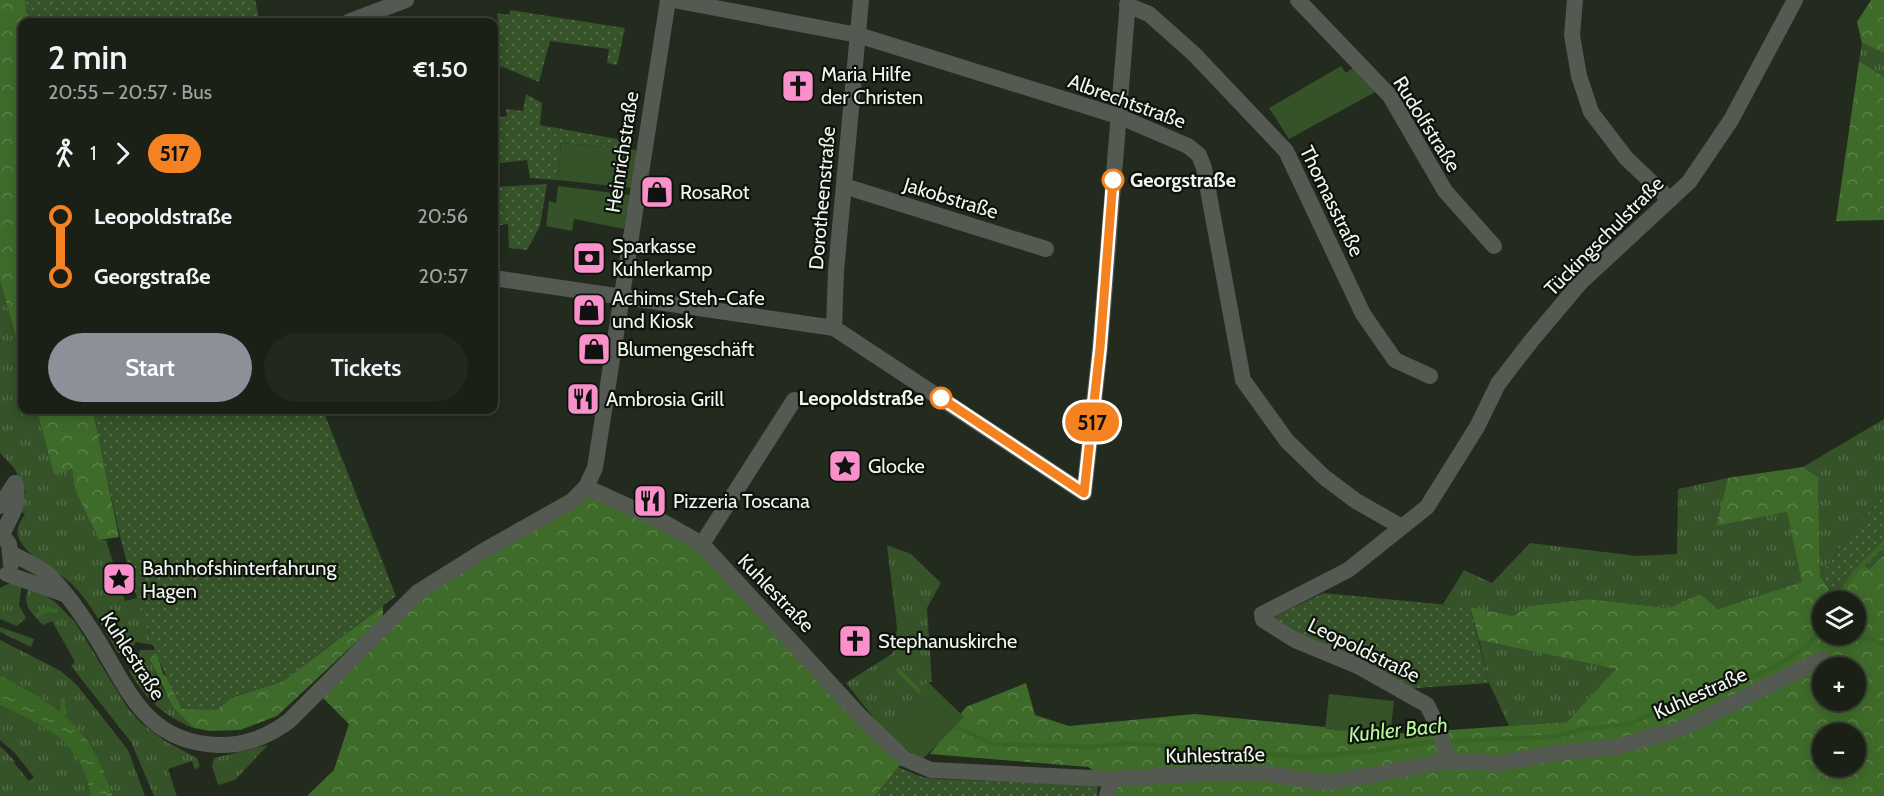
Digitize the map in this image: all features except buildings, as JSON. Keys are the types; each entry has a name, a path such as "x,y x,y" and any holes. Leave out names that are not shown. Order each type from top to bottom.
{"street":[{"path":"359,18 406,0"},
{"name":"Heinrichstraße","path":"586,487 595,468 668,0"},
{"name":"Albrechtstraße","path":"673,0 858,35 1118,117 1188,146 1199,155 1243,380 1287,441 1324,477 1356,501 1401,526"},
{"name":"Dorotheenstraße","path":"834,328 861,0"},
{"name":"Rudolfstraße","path":"1298,0 1390,96 1445,191 1494,246"},
{"path":"1575,0 1572,34 1580,76 1591,112 1626,158 1670,200"},
{"name":"Tückingschulstraße","path":"1263,620 1262,614 1275,606 1318,587 1361,561 1427,507 1477,427 1498,384 1532,340 1580,283 1689,182 1731,120 1795,0"},
{"path":"498,279 834,328 1084,493 1100,348 1128,2"},
{"name":"Thomasstraße","path":"1128,2 1149,14 1194,54 1286,151 1363,314 1395,360 1430,376"},
{"name":"Jakobstraße","path":"844,186 1046,249"},
{"path":"702,544 794,400"},
{"path":"0,506 15,483 19,495 17,504 1,533 12,554 3,577 64,594"},
{"name":"Kuhlestraße","path":"12,554 50,576 98,640 133,700 155,723 170,733 207,745 239,744 267,736 289,721 418,592 484,550 572,501 586,487 631,506 702,544 860,716 905,759 930,770 1109,788 1211,772 1263,773 1328,783 1447,756 1502,763 1555,753 1617,747 1681,729 1812,664"},
{"name":"Leopoldstraße","path":"1263,620 1296,640 1358,666 1427,705 1440,731 1447,756"}],"green space":[{"path":"0,0 25,0 27,18 18,18 18,344 0,281"},
{"path":"25,0 255,0 259,18 27,18"},
{"path":"1871,0 1884,0 1884,53 1862,43 1857,22"},
{"path":"510,10 625,28 617,65 607,63 609,49 550,41 539,82 500,66 498,75 497,13 509,15"},
{"path":"1862,43 1884,53 1884,77 1859,61"},
{"path":"1859,61 1884,77 1884,220 1836,221"},
{"path":"1341,66 1346,73 1355,66 1379,90 1289,139 1269,108"},
{"path":"526,94 542,103 540,125 617,139 626,149 561,143 558,180 530,178 527,160 498,164 498,117 507,116 506,109 523,111"},
{"path":"561,143 637,150 631,188 558,180"},
{"path":"547,184 540,226 527,250 509,248 509,251 508,224 498,225 498,187"},
{"path":"558,186 630,195 624,229 574,219 572,231 546,226 549,201 556,203"},
{"path":"0,281 18,344 18,414 38,414 54,475 72,468 75,490 99,540 106,540 125,601 137,598 154,645 136,642 127,655 118,653 79,591 23,546 18,536 18,529 25,514 21,512 26,492 14,468 0,453"},
{"path":"38,414 94,414 119,537 99,540 75,490 72,469 54,475"},
{"path":"94,414 325,414 396,596 283,681 231,698 216,710 182,709 150,637 117,525"},
{"path":"1884,419 1884,494 1820,576 1818,477 1803,467"},
{"path":"1803,467 1818,477 1820,576 1830,591 1812,591 1812,645 1866,645 1866,591 1839,591 1864,565 1869,569 1884,555 1884,796 1115,796 1116,787 1088,767 930,754 966,707 1026,683 1035,715 1069,726 1195,714 1393,734 1567,722 1616,669 1479,640 1470,607 1513,616 1529,606 1589,599 1668,608 1700,594 1718,609 1802,582 1787,512 1716,526 1728,478"},
{"path":"1728,478 1716,526 1787,512 1803,582 1718,609 1700,594 1668,608 1589,599 1529,606 1513,616 1443,604 1464,570 1492,583 1530,543 1637,556 1677,554 1678,489"},
{"path":"586,487 702,544 905,759 875,796 307,796 334,770 349,724 318,693 385,624"},
{"path":"1884,494 1884,555 1869,569 1864,565 1840,591 1831,591 1820,576"},
{"path":"887,545 911,554 941,583 927,608 932,682 928,682 884,731 846,683 893,653 897,628"},
{"path":"12,582 22,583 19,605 26,618 17,626 0,619 0,588"},
{"path":"30,586 54,601 75,622 127,707 140,722 165,741 197,758 200,766 195,770 192,761 168,769 177,796 154,796 131,742 71,666 75,662 52,621 43,625 28,607 26,598"},
{"path":"1323,593 1470,607 1489,683 1403,689 1293,637 1274,617"},
{"path":"383,606 383,617 277,716 240,730 210,731 194,728 173,707 149,658 157,653 163,674 216,710 231,698 283,681"},
{"path":"0,627 34,639 31,647 0,632"},
{"path":"0,640 61,671 77,685 128,750 145,796 113,796 94,752 71,722 41,699 0,675"},
{"path":"1479,640 1617,669 1567,722 1509,726 1489,683"},
{"path":"140,650 156,650 157,653 149,658 163,689 194,728 183,724 156,706 135,681 129,671 136,663"},
{"path":"928,682 964,717 921,761 884,731"},
{"path":"1329,694 1394,701 1390,736 1325,729"},
{"path":"0,705 47,729 70,748 86,777 91,796 0,796 0,746 15,761 14,763 29,781 34,777 14,752 0,740"},
{"path":"268,745 235,780 218,785 212,766 214,758"},
{"path":"898,767 922,777 936,779 1098,785 1097,796 875,796"}],"water":[{"path":"0,675 41,699 71,722 94,752 113,796 91,796 79,761 70,748 47,729 0,705"}],"waterway":[{"path":"1843,591 1855,572 1884,543"},
{"path":"38,615 47,609 56,611"},
{"name":"Kuhler Bach","path":"1866,638 1884,645"},
{"name":"Kuhler Bach","path":"958,728 993,744 1091,747 1128,743 1305,757 1375,751 1429,742 1553,737 1585,729 1631,724 1677,701 1713,693 1773,668 1806,647 1812,640"},
{"name":"Kuhler Bach","path":"898,670 919,691"},
{"path":"63,700 63,719"}],"bus line":[{"name":"517","path":"941,398 1084,493 1100,348 1113,180"}],"place":[{"name":"Maria Hilfe der Christen","path":"798,86"},
{"name":"Georgstraße","path":"1113,180"},
{"name":"RosaRot","path":"657,192"},
{"name":"Sparkasse Kuhlerkamp","path":"589,258"},
{"name":"Achims Steh-Cafe und Kiosk","path":"589,310"},
{"name":"Blumengeschäft","path":"594,349"},
{"name":"Leopoldstraße","path":"941,398"},
{"name":"Ambrosia Grill","path":"583,399"},
{"name":"Glocke","path":"845,466"},
{"name":"Pizzeria Toscana","path":"650,501"},
{"name":"Bahnhofshinterfahrung Hagen","path":"119,579"},
{"name":"Stephanuskirche","path":"855,641"}]}
